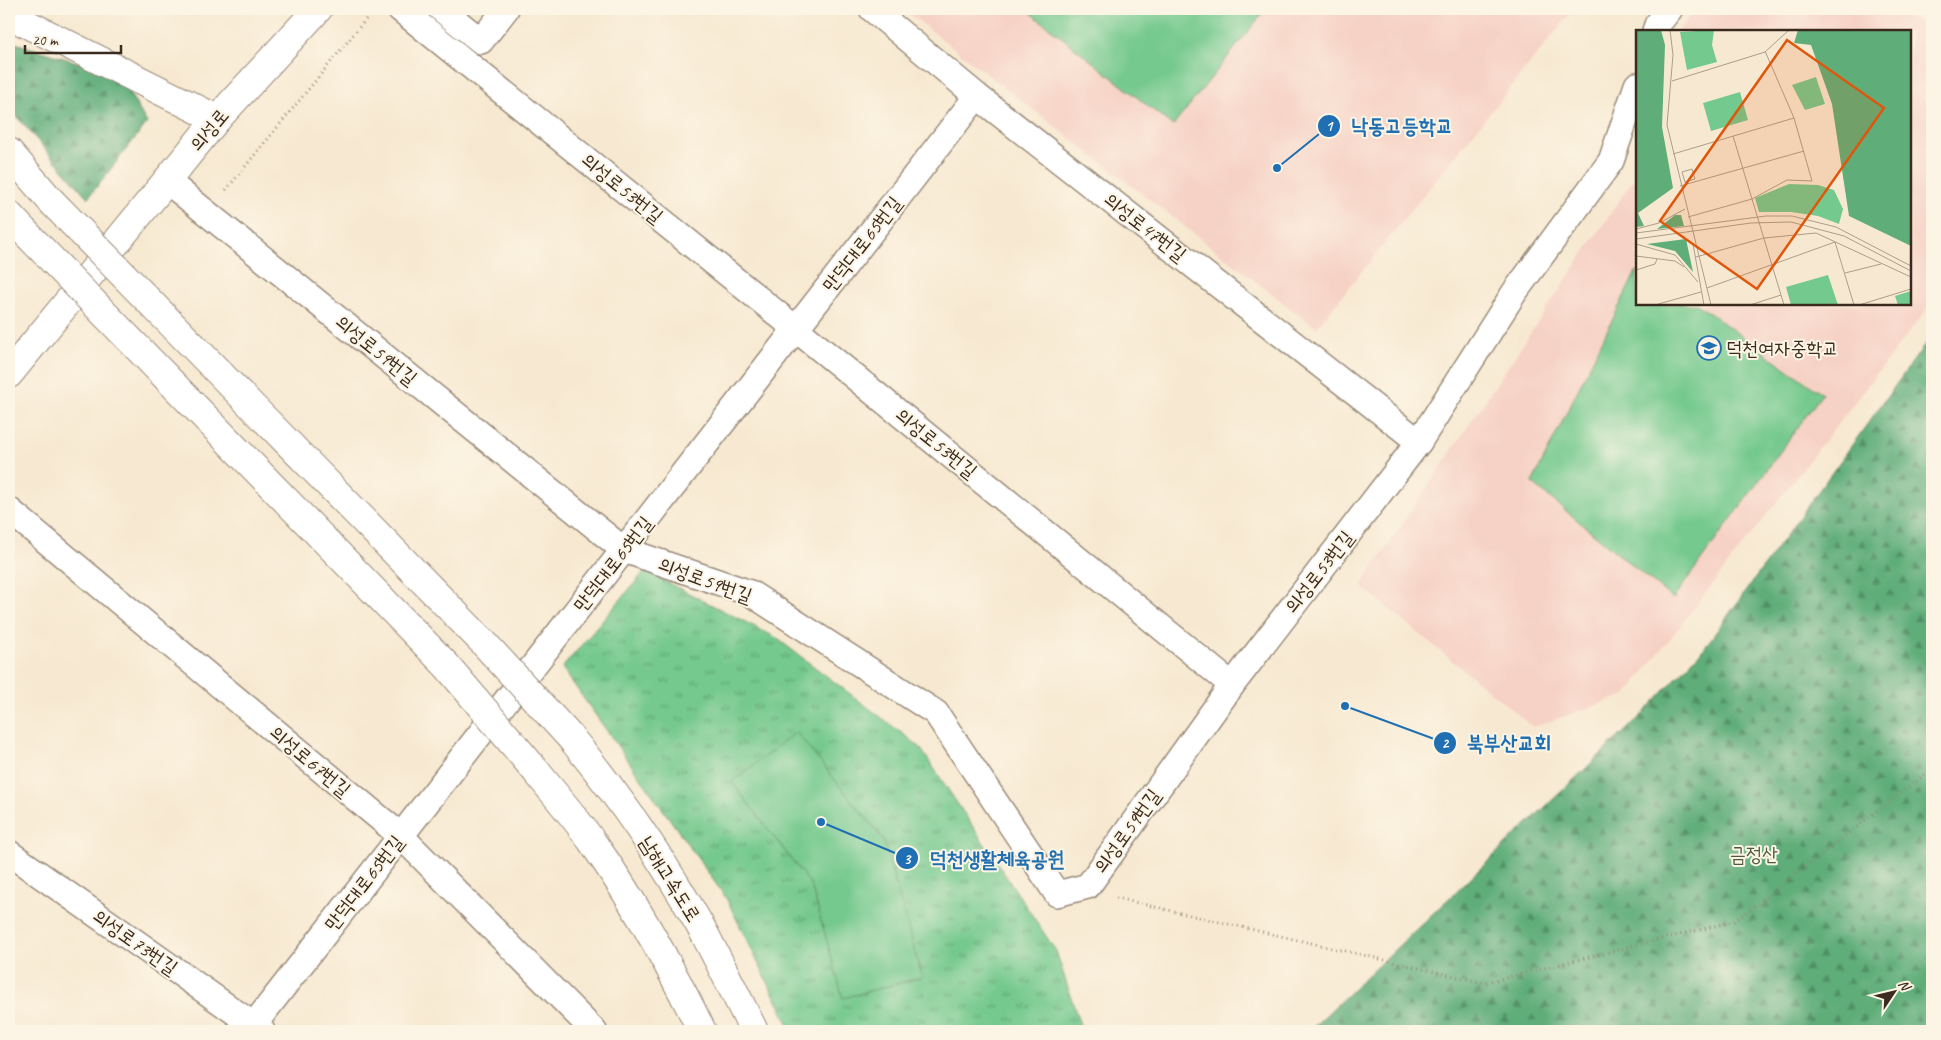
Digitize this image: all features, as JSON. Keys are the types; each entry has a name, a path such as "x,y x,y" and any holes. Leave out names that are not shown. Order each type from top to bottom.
{"main road":[{"name":"의성로","path":"9,374 217,119 318,9"},
{"path":"9,14 217,119"},
{"name":"남해고속도로","path":"9,152 51,201 482,641 570,738 624,808 665,869 702,930 754,1031"},
{"path":"16,223 447,666 593,842 656,942 702,1031"},
{"name":"의성로","path":"9,344 106,256"}],"street":[{"name":"의성로53번길","path":"400,9 1232,685 1419,442 1514,293 1612,161 1636,87"},
{"path":"441,9 481,41 506,9"},
{"name":"의성로47번길","path":"872,9 977,96 1419,442"},
{"path":"1655,30 1670,9"},
{"name":"만덕대로65번길","path":"255,1029 401,836 977,96"},
{"name":"의성로59번길","path":"167,181 624,550 750,593 936,713 1057,894 1088,886 1232,685"},
{"name":"의성로67번길","path":"9,510 401,836 594,1031"},
{"name":"의성로73번길","path":"9,853 255,1029"}],"path":[{"path":"207,213 374,9"},
{"path":"1076,889 1484,982 1735,921 1932,769"}],"shaded area":[{"path":"903,9 1574,9 1316,328"},
{"name":"덕천여자중학교","path":"1695,9 1884,9 1932,26 1932,303 1626,695 1533,727 1361,586 1636,175 1636,305 1911,305 1911,30 1679,30"}],"green space":[{"path":"1026,9 1266,9 1173,126"},
{"path":"9,41 119,75 147,123 88,198 9,108"},
{"path":"1636,272 1636,305 1698,305 1822,394 1673,599 1532,483"},
{"name":"금정산","path":"1932,335 1932,1031 1309,1031 1641,716 1705,647"},
{"path":"645,571 775,637 919,746 1056,951 1082,1031 792,1031 726,898 562,668"},
{"path":"796,732 883,839 922,977 843,998 811,885 732,782"}],"place":[{"name":"낙동고등학교","path":"1277,168"},
{"name":"덕천여자중학교","path":"1709,348"},
{"name":"북부산교회","path":"1345,706"},
{"name":"덕천생활체육공원","path":"821,822"}]}
